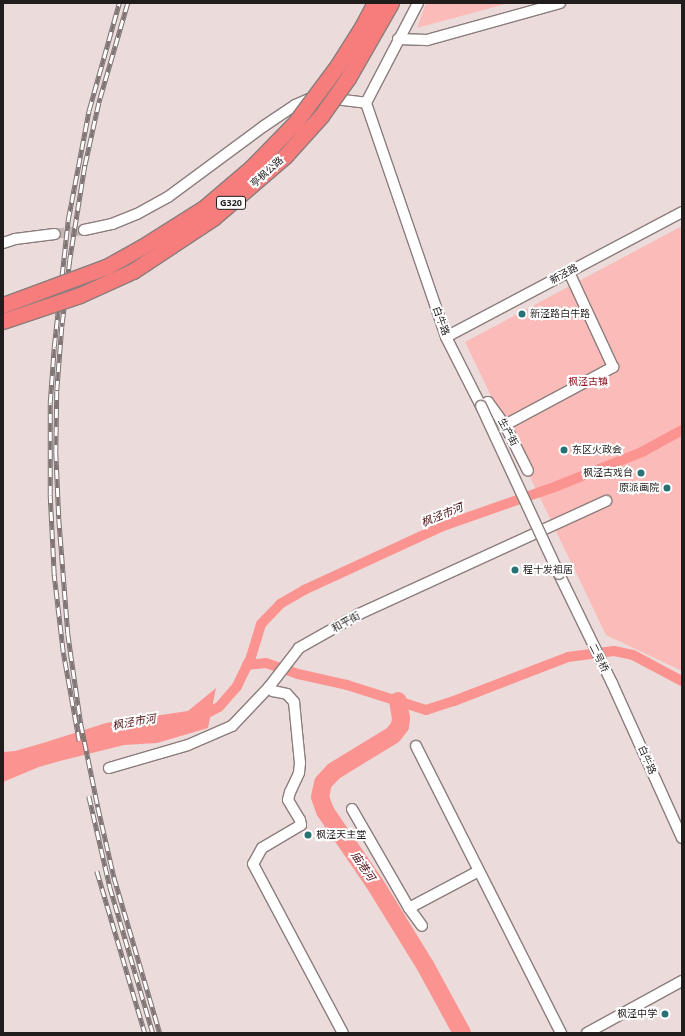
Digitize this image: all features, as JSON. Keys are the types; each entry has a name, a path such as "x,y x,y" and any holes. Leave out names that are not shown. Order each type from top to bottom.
{"highway":[{"name":"亭枫公路","path":"3,305 106,267 142,248 204,208 277,144 295,123 338,65 375,3"},
{"name":"亭枫公路","path":"3,321 80,294 133,271 172,246 230,204 285,156 321,116 348,78 391,3"}],"street":[{"path":"84,230 112,224 137,214 168,197 264,126 295,105 309,98 327,98 366,103 418,3"},
{"path":"398,39 428,40 560,3"},
{"name":"白牛路","path":"366,103 446,337 481,406 586,632"},
{"name":"新泾路","path":"446,337 682,212"},
{"path":"3,243 56,234"},
{"path":"505,425 613,367 569,272"},
{"name":"生产街","path":"481,406 488,402 505,425 528,471"},
{"name":"和平街","path":"109,768 188,745 232,726 272,683 299,648 359,614 606,501"},
{"name":"二号桥","path":"586,632 612,683"},
{"path":"272,683 273,691 287,694 294,702 300,763 299,773 288,800 300,820 301,825 262,848 253,864 343,1033"},
{"name":"白牛路","path":"612,683 682,838"},
{"path":"416,746 561,1033"},
{"path":"352,809 409,908 422,926"},
{"path":"409,908 479,871"},
{"path":"587,1033 682,981"}],"green space":[{"path":"426,3 509,3 417,28"},
{"name":"枫泾古镇","path":"682,226 682,671 606,635 465,342"}],"water":[{"path":"216,688 208,728 157,743 124,745 60,761 39,767 3,782 3,752 15,751 106,723 188,711"}],"waterway":[{"name":"枫泾市河","path":"200,717 219,707 237,686 251,657 261,624 280,604 304,590 443,526 557,486 642,452 682,430"},
{"name":"枫泾市河","path":"247,665 266,663 298,674 347,685 426,710 454,701 568,657 614,651 633,655 682,681"},
{"name":"庙港河","path":"398,701 401,718 400,726 393,735 334,771 323,783 320,797 325,811 375,884 426,967 462,1033"}],"tunnel":[{"path":"55,234 84,230"}],"railway":[{"path":"79,741 63,652 54,575 50,495 50,403 54,347 68,220 89,110 119,3"},
{"path":"128,3 99,103 85,166 70,260 62,327 57,391 56,452 59,519 68,634 81,724 114,877 160,1033"},
{"path":"89,796 110,887 153,1033"},
{"path":"97,871 145,1033"}],"place":[{"name":"新泾路白牛路","path":"522,314"},
{"name":"东区火政会","path":"564,450"},
{"name":"枫泾古戏台","path":"641,473"},
{"name":"原派画院","path":"667,488"},
{"name":"程十发祖居","path":"515,570"},
{"name":"枫泾天主堂","path":"308,835"},
{"name":"枫泾中学","path":"665,1014"}]}
